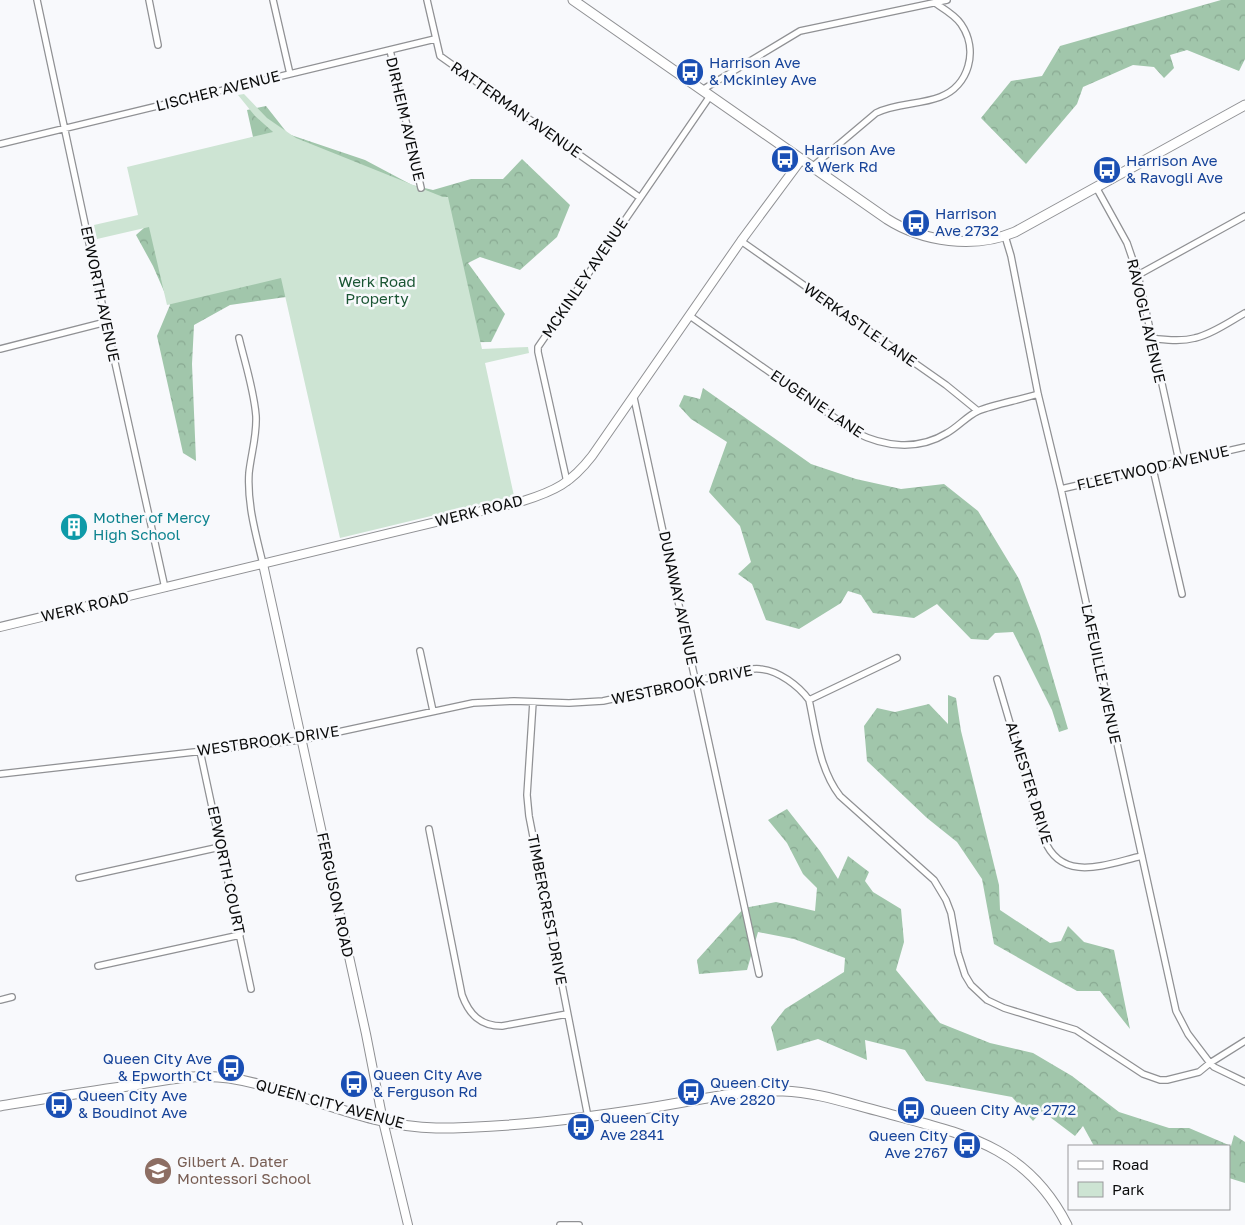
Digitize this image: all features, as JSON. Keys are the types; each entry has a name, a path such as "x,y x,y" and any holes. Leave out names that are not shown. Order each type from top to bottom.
{"main road":[{"path":"573,0 886,219 899,227 941,240 988,240 1005,236 1245,105"},
{"name":"QUEEN CITY AVENUE","path":"0,1106 175,1078 206,1077 265,1085 383,1121 406,1126 456,1128 560,1121 723,1096 785,1091 831,1098 983,1142 1012,1160 1040,1185 1059,1209 1067,1225"}],"street":[{"name":"EPWORTH AVENUE","path":"37,0 165,588"},
{"path":"149,0 158,45"},
{"path":"273,0 290,74"},
{"name":"RATTERMAN AVENUE","path":"427,0 440,56 639,197"},
{"name":"MCKINLEY AVENUE","path":"567,482 538,347 706,93 800,31 947,0"},
{"path":"812,167 876,113 887,108 946,95 960,83 968,69 970,60 971,51 967,33 959,20 934,3"},
{"name":"LISCHER AVENUE","path":"0,144 435,39"},
{"name":"DIRHEIM AVENUE","path":"390,50 421,188"},
{"name":"WERK ROAD","path":"0,627 523,501 551,491 567,482 575,477 592,456 741,241 802,160"},
{"name":"RAVOGLI AVENUE","path":"1096,188 1127,243 1138,275 1179,461"},
{"path":"1138,275 1245,216"},
{"name":"LAFEUILLE AVENUE","path":"1005,236 1011,256 1038,394 1061,489 1176,1010 1188,1034 1210,1063 1214,1067 1245,1082"},
{"name":"WERKASTLE LANE","path":"741,241 946,385 978,411"},
{"path":"1151,338 1167,340 1195,338 1245,313"},
{"name":"EUGENIE LANE","path":"690,316 854,432 877,442 903,446 926,442 948,433 978,411 1038,394"},
{"path":"0,348 106,322"},
{"path":"240,338 256,414 249,488 250,503 263,564"},
{"name":"DUNAWAY AVENUE","path":"634,398 759,974"},
{"name":"FLEETWOOD AVENUE","path":"1061,489 1245,447"},
{"path":"1153,469 1182,594"},
{"name":"FERGUSON ROAD","path":"263,564 366,1034 383,1121 408,1225"},
{"path":"420,651 433,711"},
{"path":"897,658 809,700 822,760 833,788 854,811 928,874 941,889 951,913 965,975 979,993 996,1005 1076,1030 1154,1079 1167,1080 1199,1072 1245,1041"},
{"name":"WESTBROOK DRIVE","path":"0,774 301,740 473,703 495,701 603,702 761,668 778,674 804,692 809,700"},
{"name":"ALMESTER DRIVE","path":"997,679 1044,839 1052,853 1064,864 1078,868 1088,868 1142,856"},
{"name":"TIMBERCREST DRIVE","path":"533,702 528,794 529,816 588,1117"},
{"name":"EPWORTH COURT","path":"200,751 252,989"},
{"path":"429,830 462,995 470,1012 480,1021 494,1026 568,1014"},
{"path":"79,878 220,847"},
{"path":"98,966 240,935"},
{"path":"0,1000 12,997"},
{"path":"560,1225 579,1225"}],"green space":[{"path":"1221,0 1245,0 1245,59 1239,71 1187,50 1170,55 1174,68 1164,78 1154,67 1133,65 1083,87 1077,104 1026,164 981,118 1011,81 1042,76 1060,46"},
{"name":"Werk Road Property","path":"244,94 267,118 296,138 443,197 448,197 482,349 528,347 529,353 485,363 514,496 340,538 281,278 167,305 149,227 97,239 94,225 138,215 127,167 273,132 255,116 238,95"},
{"path":"266,106 288,134 365,160 412,185 433,190 471,179 503,179 522,159 570,205 557,237 520,270 480,257 468,263 505,314 491,342 417,343 286,297 230,305 194,325 192,364 196,461 183,453 157,336 170,305 153,266 136,235 154,219 141,172 253,137 247,110"},
{"path":"703,388 811,464 856,479 901,489 944,484 978,511 1019,579 1040,634 1068,729 1059,732 1052,710 1013,632 995,633 988,640 971,639 937,604 914,618 873,613 861,595 848,591 841,603 799,629 766,620 752,584 738,574 751,562 740,526 709,492 727,442 691,419 679,406 684,395 700,399"},
{"path":"948,695 956,698 961,731 999,885 1000,910 1050,943 1061,941 1068,926 1084,942 1114,950 1130,1029 1100,991 1077,991 994,944 982,879 957,842 927,818 867,761 864,726 877,708 895,712 929,704 948,724"},
{"path":"787,809 820,851 838,879 848,856 869,872 865,881 873,892 901,909 904,942 896,970 940,1023 990,1043 1033,1053 1072,1076 1119,1112 1169,1128 1189,1128 1229,1145 1093,1145 1083,1126 1075,1136 1042,1111 1033,1121 1012,1097 926,1081 905,1050 865,1040 867,1060 818,1039 777,1051 771,1027 785,1009 844,972 845,958 794,939 758,932 747,970 699,974 697,960 744,908 776,902 815,911 817,888 803,874 787,843 768,820"},
{"path":"1234,1135 1245,1142 1245,1183 1230,1178 1230,1146"}],"place":[{"name":"Harrison Ave & Mckinley Ave","path":"690,72"},
{"name":"Harrison Ave & Werk Rd","path":"785,159"},
{"name":"Harrison Ave & Ravogli Ave","path":"1107,170"},
{"name":"Harrison Ave 2732","path":"916,223"},
{"name":"Mother of Mercy High School","path":"74,527"},
{"name":"Queen City Ave & Epworth Ct","path":"231,1068"},
{"name":"Queen City Ave & Ferguson Rd","path":"354,1084"},
{"name":"Queen City Ave 2820","path":"691,1092"},
{"name":"Queen City Ave & Boudinot Ave","path":"59,1105"},
{"name":"Queen City Ave 2772","path":"911,1110"},
{"name":"Queen City Ave 2841","path":"581,1127"},
{"name":"Queen City Ave 2767","path":"967,1145"},
{"name":"Gilbert A. Dater Montessori School","path":"158,1171"}]}
